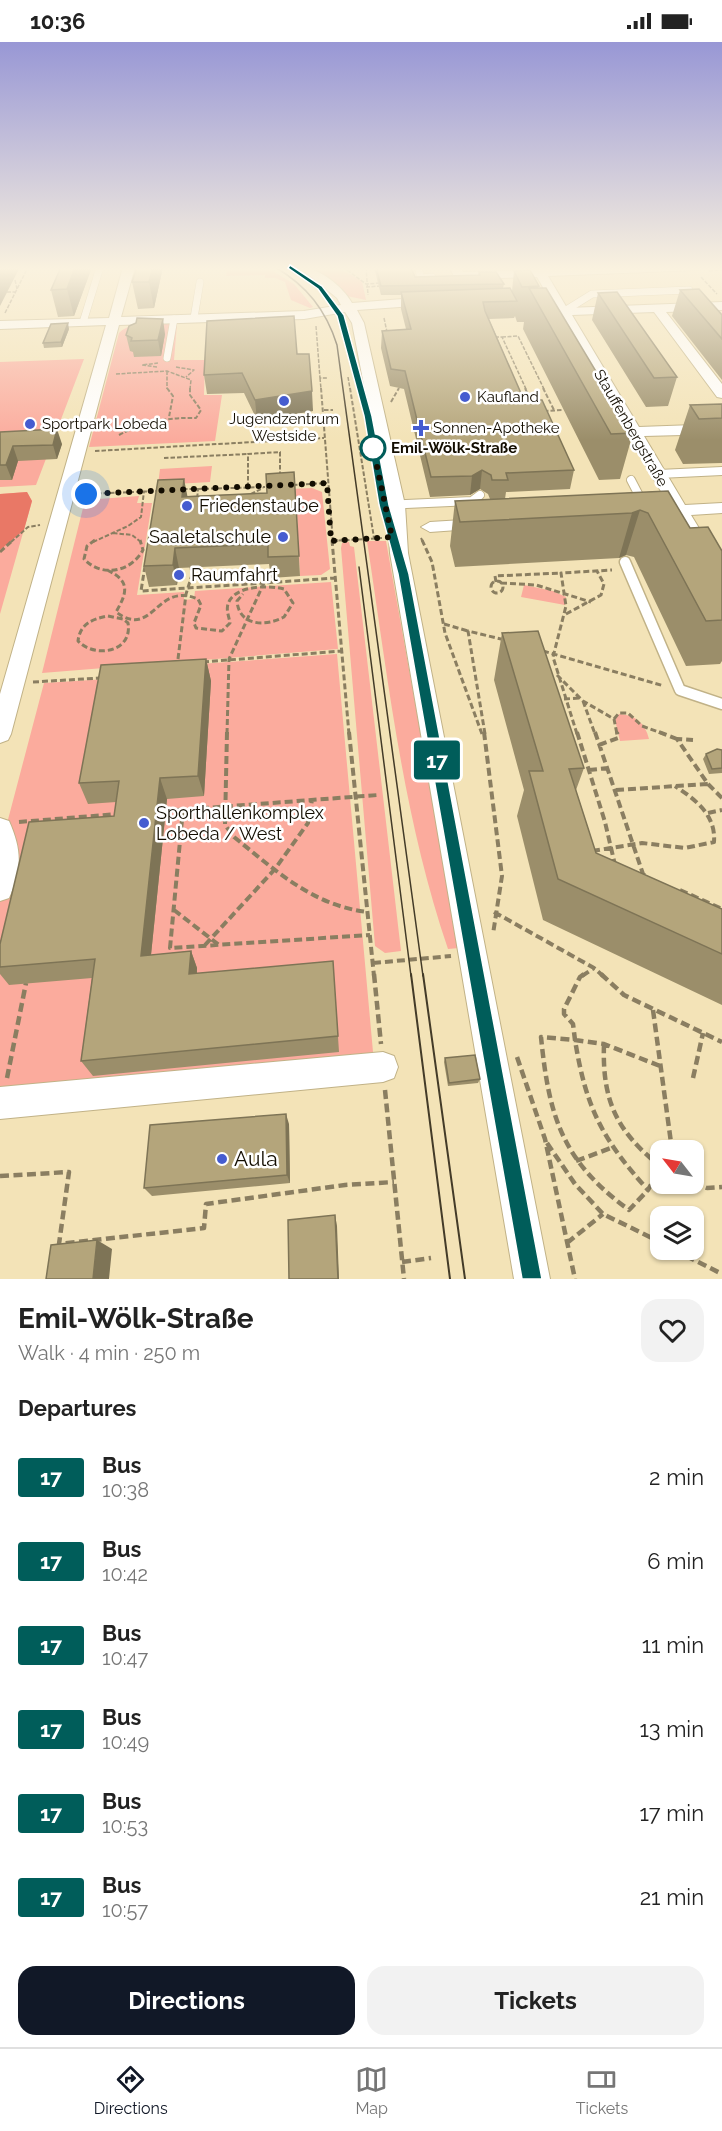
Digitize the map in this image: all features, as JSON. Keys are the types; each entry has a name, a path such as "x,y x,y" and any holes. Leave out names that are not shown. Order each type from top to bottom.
{"street":[{"path":"0,734 113,325"},
{"path":"346,325 356,377 390,505 389,543 532,1279"},
{"name":"Stauffenbergstraße","path":"571,325 722,582"},
{"path":"670,325 722,394"},
{"path":"634,432 722,429"},
{"path":"627,517 680,510 722,508"},
{"path":"426,536 500,523"},
{"path":"0,829 8,854 0,889"},
{"path":"1,1103 383,1067"}],"lane":[{"path":"167,358 173,325"},
{"path":"658,474 722,471"},
{"path":"631,480 650,515"},
{"path":"458,502 467,495"},
{"path":"390,505 472,501 480,495"},
{"path":"625,562 680,690 722,704"}],"path":[{"path":"386,325 387,333"},
{"path":"316,326 341,651 404,1279"},
{"path":"490,338 518,336 554,410"},
{"path":"502,337 534,409 563,410"},
{"path":"99,374 167,371 191,380 190,395 201,410 196,418 169,417 132,428 119,435"},
{"path":"167,371 167,391 173,396 169,417"},
{"path":"509,372 517,371"},
{"path":"331,541 389,543 348,377"},
{"path":"320,378 328,378"},
{"path":"391,402 399,388"},
{"path":"324,410 333,410"},
{"path":"102,451 324,438"},
{"path":"164,458 280,453 280,475"},
{"path":"248,454 248,487"},
{"path":"291,485 327,483"},
{"path":"246,496 265,487"},
{"path":"265,487 266,498"},
{"path":"178,490 273,487"},
{"path":"195,510 198,489"},
{"path":"156,495 157,490"},
{"path":"86,494 168,490"},
{"path":"144,491 141,517 134,525 94,540 84,552 87,564 116,574 126,587 126,595 116,612 123,619 128,623 130,634 120,646 112,650 94,652 86,650 78,641 80,630 92,620 108,616 123,619 141,620 153,614 168,596 187,592 335,578"},
{"path":"0,552 28,527"},
{"path":"107,570 133,563 143,550 137,538 113,533"},
{"path":"426,536 443,624 486,743"},
{"path":"148,549 141,591 187,592 198,599 201,605 194,623 196,628 222,631 230,623 228,602 239,593 243,594 263,584 278,586 289,593 293,603 292,608 283,618 269,623 246,620 237,606 243,594"},
{"path":"178,659 187,592 192,575 190,557"},
{"path":"591,602 536,585 499,582 495,576 621,570 625,562"},
{"path":"566,614 601,595 604,584 597,571"},
{"path":"561,573 567,593 566,614 564,631 553,655 556,674 588,770 616,867"},
{"path":"263,584 229,659 225,825 234,837 315,896 348,912 368,912"},
{"path":"443,624 511,642"},
{"path":"468,631 486,743 502,876 494,912 492,942"},
{"path":"532,648 680,690"},
{"path":"196,662 341,651"},
{"path":"177,664 186,663"},
{"path":"556,674 582,700 614,719 618,738 599,745"},
{"path":"15,677 23,683 106,677"},
{"path":"564,699 582,700"},
{"path":"582,700 616,790 643,874 653,878"},
{"path":"614,719 619,714 628,713 636,722 666,737 693,740"},
{"path":"677,739 708,784 722,798"},
{"path":"588,770 608,768"},
{"path":"616,790 708,784"},
{"path":"589,851 642,843 685,848 714,842 715,835 708,813 675,786"},
{"path":"716,790 722,792"},
{"path":"165,811 378,795"},
{"path":"204,946 275,869 308,823 312,800"},
{"path":"183,809 170,948 370,935"},
{"path":"708,813 722,810"},
{"path":"28,821 125,813"},
{"path":"715,835 722,836"},
{"path":"672,887 722,909"},
{"path":"174,910 219,945"},
{"path":"494,912 594,968 624,995 722,1042"},
{"path":"373,963 454,956"},
{"path":"594,968 580,977 564,1009 564,1014 573,1024 586,1100 612,1148 648,1190"},
{"path":"1,1103 26,984"},
{"path":"653,1008 671,1140"},
{"path":"693,1078 704,1033"},
{"path":"650,1186 629,1210 590,1179 576,1161 555,1119 545,1085 542,1037 604,1044 660,1066"},
{"path":"604,1044 602,1071 606,1096 618,1125 650,1159"},
{"path":"516,1053 545,1139 575,1279"},
{"path":"545,1139 575,1184 603,1214 650,1237"},
{"path":"576,1161 612,1148"},
{"path":"0,1176 69,1172 57,1256"},
{"path":"59,1244 204,1228 206,1204 345,1185 394,1182"},
{"path":"704,1187 722,1187"},
{"path":"567,1243 603,1214"},
{"path":"402,1262 431,1258"},
{"path":"694,1260 722,1274"}],"shaded area":[{"path":"177,325 174,360 205,360 204,395 222,395 215,441 89,447 119,333 131,326"},
{"name":"Sportpark Lobeda","path":"84,359 36,485 0,487 0,362"},
{"path":"212,466 210,482 158,485 160,469"},
{"path":"312,488 322,492 330,569 321,575 300,576 296,493 291,489"},
{"path":"27,492 32,501 0,614 0,494"},
{"path":"27,492 32,501 24,530 0,550 0,494"},
{"path":"139,496 137,503 152,503 137,595 184,592 184,600 194,599 195,591 331,582 338,649 42,673 85,500"},
{"path":"367,541 386,541 459,948 448,949 419,849 398,747"},
{"path":"349,542 350,546 354,547 401,951 385,953 375,946 341,548 342,543"},
{"path":"524,585 553,591 566,597 565,605 521,597"},
{"path":"337,654 374,1063 0,1094 0,850 44,683 185,674 186,665"},
{"path":"619,714 639,721 645,728 649,739 620,741 615,720"}],"building":[{"path":"51,325 67,325 61,342 43,343"},
{"path":"162,325 158,340 131,341 132,338 126,335 129,326"},
{"path":"207,325 295,325 297,354 309,354 312,391 255,400 242,373 204,375"},
{"path":"410,325 491,325 524,400 542,400 574,470 506,473 508,480 492,480 491,475 482,470 472,476 431,477 405,371 391,369 382,331 411,329"},
{"path":"550,325 568,325 633,433 611,434"},
{"path":"619,325 640,325 677,377 654,378"},
{"path":"710,325 722,325 722,339"},
{"path":"722,404 722,418 699,419 690,405"},
{"path":"57,429 53,445 13,446 6,465 0,465 0,432"},
{"path":"294,472 299,556 268,557 268,544 175,548 173,565 144,566 158,480 184,479 182,497 267,493 266,474"},
{"path":"668,491 690,528 708,527 722,551 722,620 706,621 648,513 640,510 632,513 460,522 455,501"},
{"path":"538,631 584,768 569,769 596,853 722,909 722,954 558,879 529,771 543,771 502,633"},
{"path":"206,659 198,776 160,778 141,956 191,951 189,974 333,961 338,1036 81,1061 95,959 0,967 0,944 29,822 114,816 119,781 79,783 101,665"},
{"path":"717,749 722,750 722,768 712,769 706,754"},
{"path":"475,1055 480,1079 449,1083 445,1058"},
{"name":"Aula","path":"286,1114 287,1175 144,1188 150,1125"},
{"path":"335,1215 338,1279 289,1279 288,1220"},
{"path":"97,1240 93,1279 46,1279 51,1245"}],"tram line":[{"path":"329,325 337,345 423,976"},
{"path":"359,567 411,976"},
{"path":"411,974 450,1279"},
{"path":"423,974 465,1279"}],"bus line":[{"name":"17","path":"344,325 368,416 384,505 392,537 399,553 532,1279"}],"place":[{"name":"Kaufland","path":"465,397"},
{"name":"Jugendzentrum Westside","path":"284,401"},
{"name":"Sportpark Lobeda","path":"30,424"},
{"name":"Sonnen-Apotheke","path":"421,428"},
{"name":"Emil-Wölk-Straße","path":"373,448"},
{"name":"Friedenstaube","path":"187,506"},
{"name":"Saaletalschule","path":"283,537"},
{"name":"Raumfahrt","path":"179,575"},
{"name":"Sporthallenkomplex Lobeda / West","path":"144,823"},
{"name":"Aula","path":"222,1159"}],"route":[{"path":"86,494 327,483 331,541 392,537 373,448"}]}
